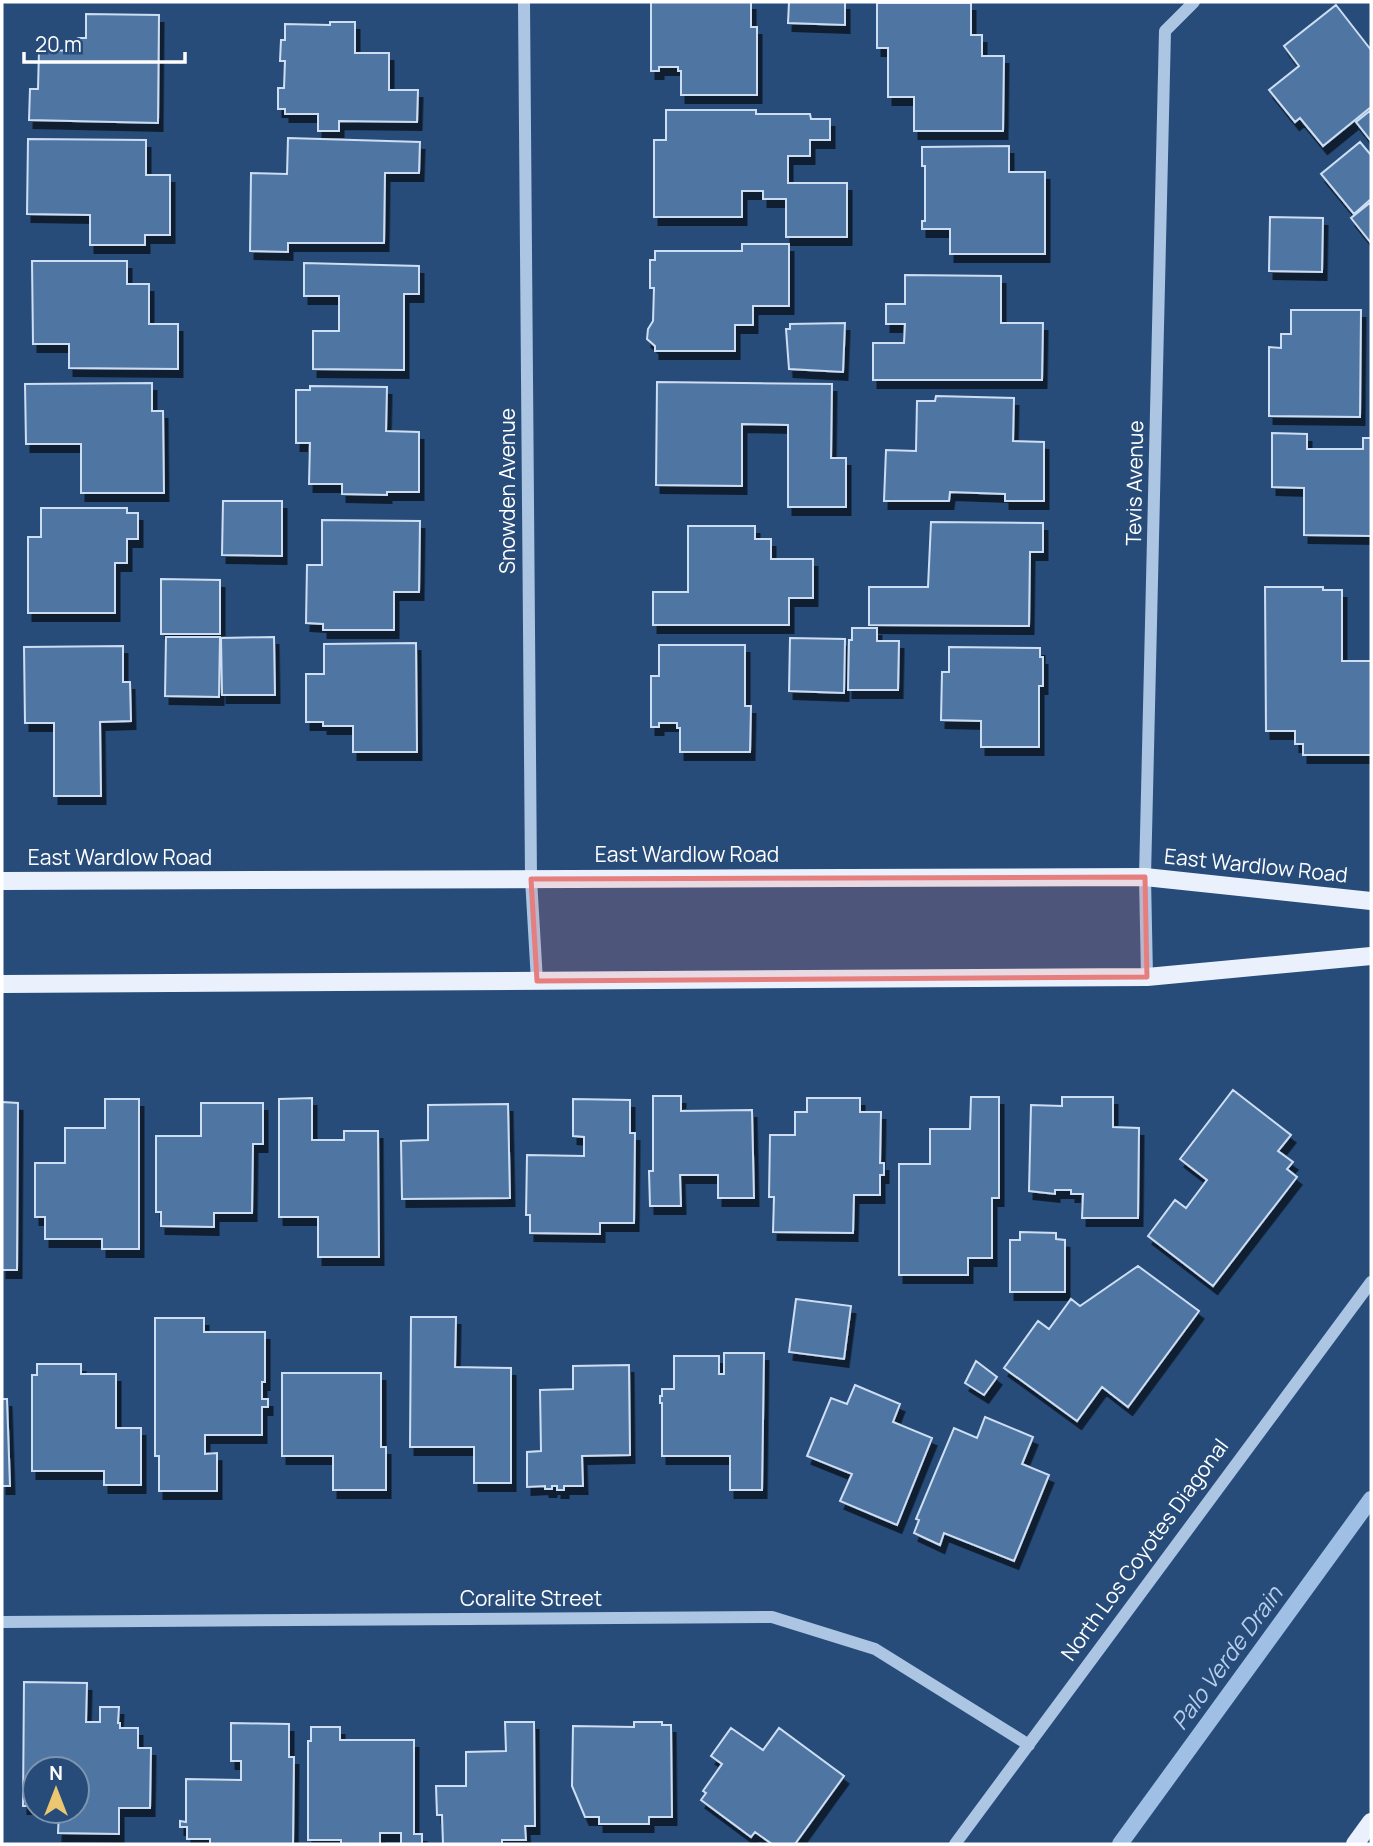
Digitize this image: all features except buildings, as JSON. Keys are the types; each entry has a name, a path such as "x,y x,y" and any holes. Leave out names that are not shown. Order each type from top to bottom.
{"main road":[{"name":"East Wardlow Road","path":"2,881 1145,877 1371,901"},
{"path":"2,984 1147,977 1371,956"},
{"path":"1355,1844 1371,1822"}],"street":[{"name":"Snowden Avenue","path":"524,2 531,879 537,981"},
{"name":"Tevis Avenue","path":"1147,977 1145,877 1165,31 1194,2"},
{"name":"North Los Coyotes Diagonal","path":"955,1844 1371,1282"},
{"name":"Coralite Street","path":"2,1622 772,1617 876,1649 1029,1745"}],"highlighted area":[{"path":"1145,877 1147,977 537,981 531,879"}],"waterway":[{"name":"Palo Verde Drain","path":"1120,1844 1371,1499"}]}
